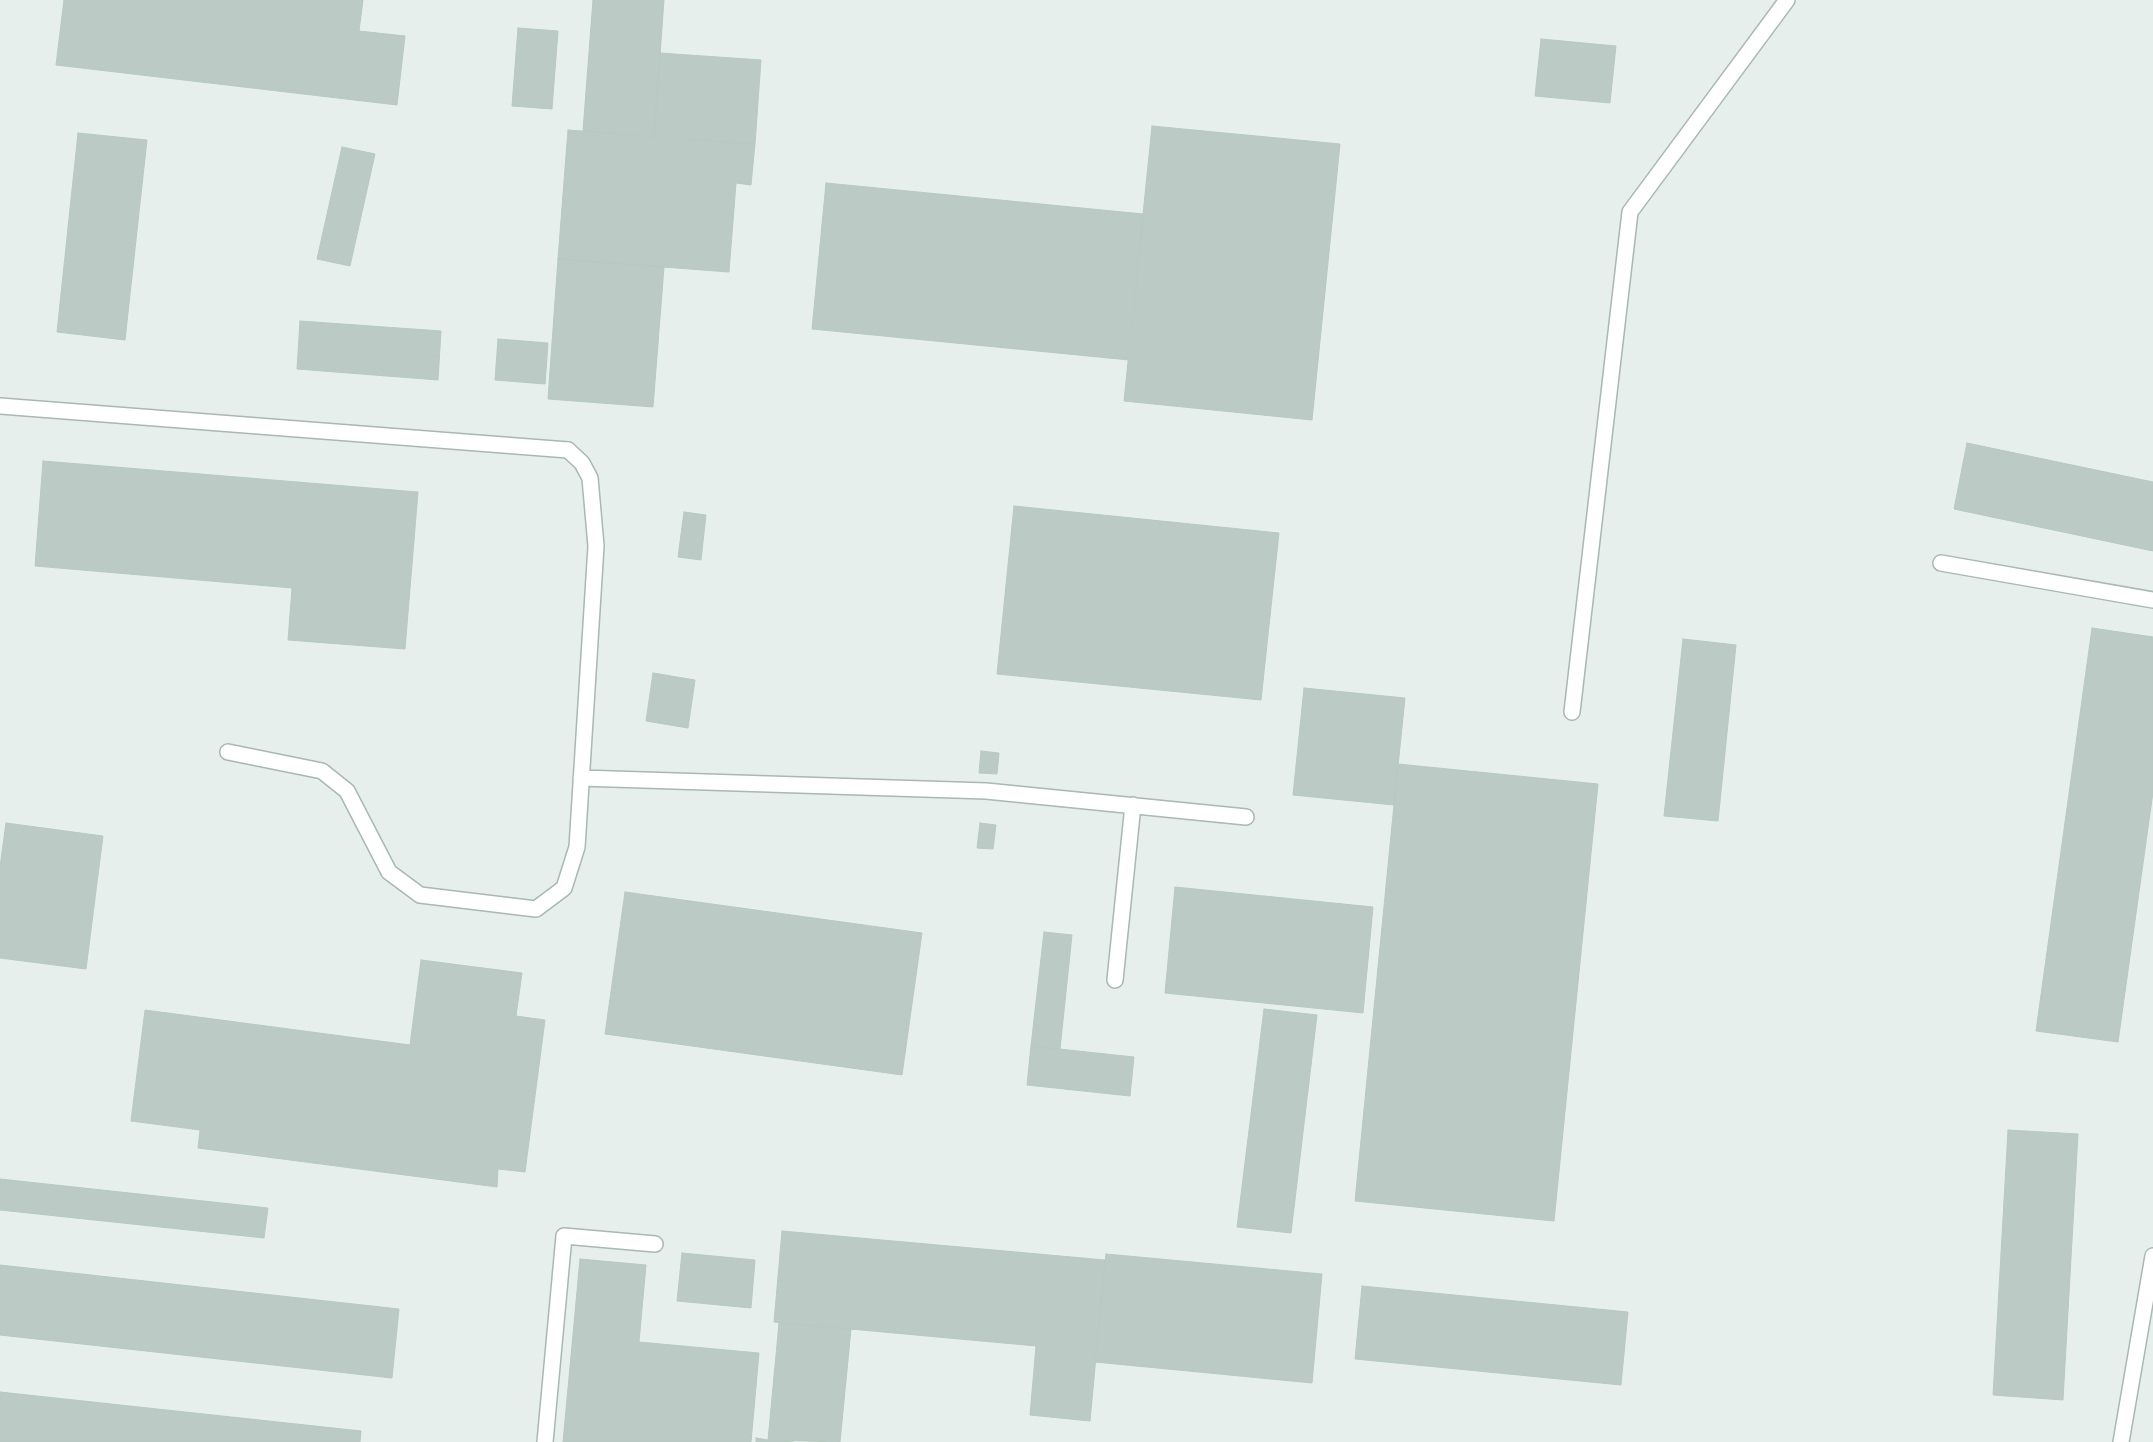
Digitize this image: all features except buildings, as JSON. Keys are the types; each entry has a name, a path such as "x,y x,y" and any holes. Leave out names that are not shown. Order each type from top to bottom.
{"street":[{"path":"1572,712 1630,212 1787,0"},
{"path":"0,406 568,450 582,463 590,478 596,546 577,847 564,888 536,909 420,895 389,872 348,791 322,771 228,752"},
{"path":"1941,563 2153,600"},
{"path":"581,778 986,791 1246,817"},
{"path":"1115,980 1132,805"},
{"path":"545,1442 564,1236 655,1244"},
{"path":"2122,1442 2153,1256"}]}
